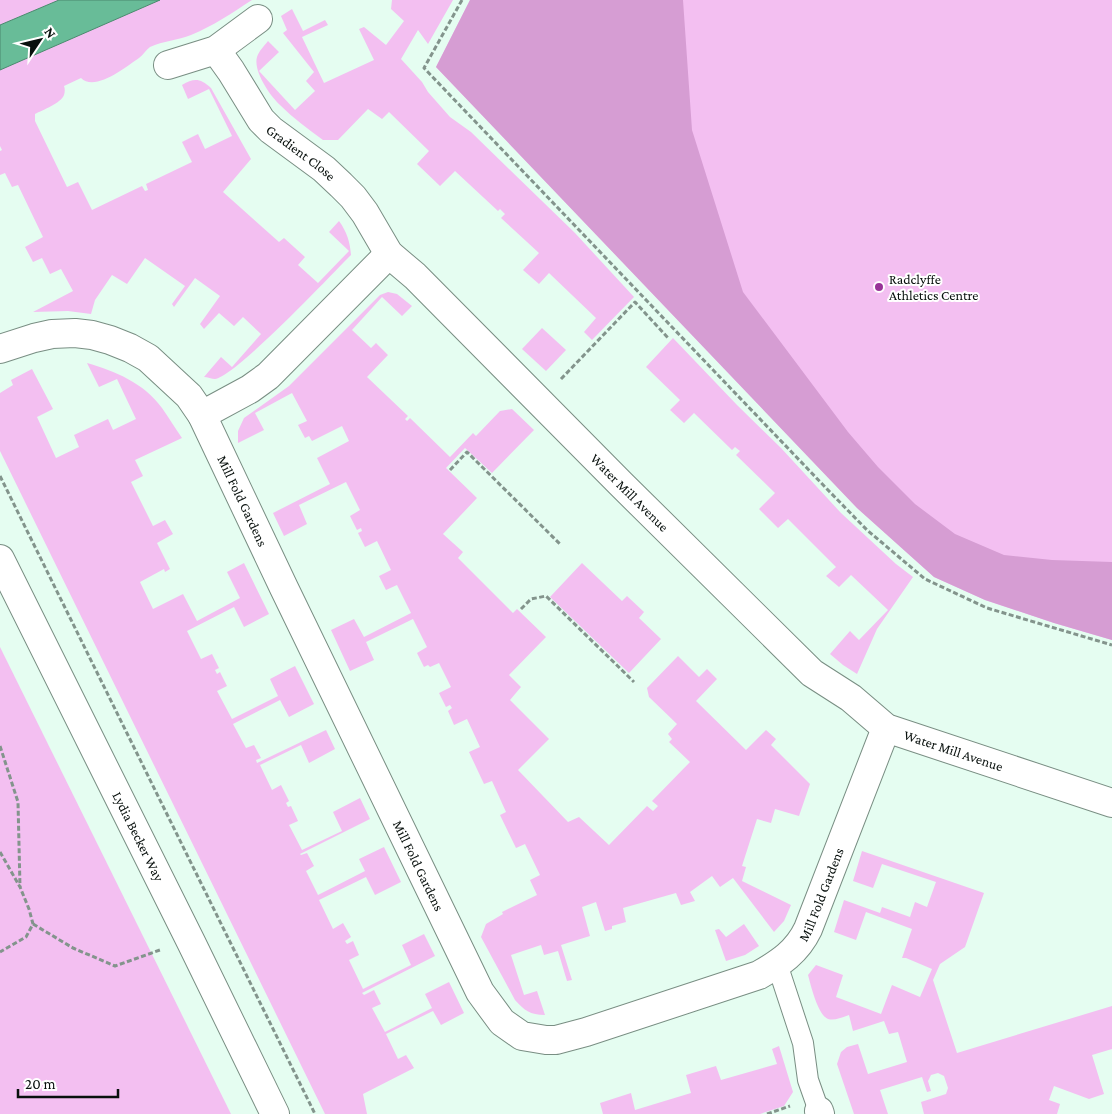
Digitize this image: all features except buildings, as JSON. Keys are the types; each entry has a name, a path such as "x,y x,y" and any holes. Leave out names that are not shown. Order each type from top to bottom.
{"street":[{"path":"168,65 216,50 258,19"},
{"name":"Gradient Close","path":"216,50 231,71 260,120 270,130 324,169 353,197 365,213 389,254"},
{"path":"202,415 250,389 268,376 389,254"},
{"name":"Water Mill Avenue","path":"389,254 413,274 806,668 851,698 886,728 1112,803"},
{"name":"Mill Fold Gardens","path":"0,349 52,334 75,333 92,335 130,348 148,358 189,396 202,415 480,992 502,1022 522,1036 556,1040 758,975 778,964 794,950 807,932 886,728"},
{"name":"Lydia Becker Way","path":"0,559 275,1114"}],"lane":[{"path":"778,964 803,1043 808,1080 820,1112"}],"path":[{"path":"462,0 424,68 867,530 925,580 987,608 1112,645"},
{"path":"559,382 634,302 669,339"},
{"path":"450,470 467,452 561,545"},
{"path":"0,476 316,1114"},
{"path":"521,609 531,599 546,596 634,682"},
{"path":"0,746 18,802 20,887"},
{"path":"0,852 20,887 30,909 33,924 26,937 0,952"},
{"path":"33,924 73,948 115,966 160,950"}],"shaded area":[{"path":"0,0 59,0 0,25"},
{"path":"59,0 160,0 0,70 0,25"},
{"path":"160,0 252,0 222,19 186,37 150,47 139,58 110,77 94,82 87,82 81,78 64,86 64,95 59,101 35,114 35,121 67,187 78,182 92,210 142,186 145,191 148,190 146,184 192,162 182,142 198,134 205,149 232,136 209,89 188,99 182,85 197,80 204,82 211,88 251,159 223,192 279,242 284,238 305,257 298,265 318,283 349,251 329,232 339,221 346,233 351,250 351,255 262,344 226,374 215,379 204,377 221,357 232,367 261,334 243,317 234,326 219,313 204,329 200,324 220,296 195,278 174,307 172,304 185,286 145,258 127,284 112,275 95,300 91,314 68,311 33,312 73,291 61,269 50,274 42,258 33,262 25,247 43,237 18,185 12,187 5,173 0,175 0,151 2,150 0,146 0,70"},
{"path":"392,0 453,0 428,44 418,30 401,59 450,117 471,132 575,233 634,297 592,340 584,332 596,318 549,273 539,284 523,270 539,253 501,218 505,214 500,209 498,211 455,171 440,186 417,164 429,151 389,112 382,119 368,109 338,140 323,140 285,110 263,83 256,63 260,51 268,41 279,52 259,71 295,110 315,91 306,81 314,72 283,33 287,30 281,16 292,9 303,31 325,20 328,25 302,37 324,83 374,60 359,29 364,27 386,45 404,21 391,9"},
{"name":"Radclyffe Athletics Centre","path":"470,0 1112,0 1112,640 985,600 934,577 857,508 436,67"},
{"path":"470,0 683,0 692,130 743,292 848,432 878,467 915,504 955,534 1004,555 1052,560 1112,562 1112,640 985,600 934,577 857,508 436,67"},
{"path":"388,292 397,294 412,306 402,316 382,297 352,330 371,348 376,343 388,355 367,377 408,416 405,419 407,421 410,418 450,457 473,433 476,436 500,411 512,409 534,430 492,473 465,448 446,468 477,498 443,534 463,552 458,558 513,613 517,609 546,637 509,675 521,687 510,700 549,739 518,770 568,822 579,817 609,845 647,806 653,811 658,806 652,801 690,762 669,742 672,739 668,734 677,724 649,697 647,688 678,656 699,677 707,669 717,679 696,701 746,750 766,730 776,739 771,745 810,784 799,816 775,809 771,823 757,819 742,866 746,867 742,881 791,905 784,921 774,932 733,878 720,887 712,876 690,892 695,901 681,905 676,893 623,908 626,922 612,926 612,929 605,931 596,902 582,907 590,936 561,945 572,980 567,981 558,951 544,955 541,945 511,955 524,995 537,991 545,1015 528,1011 515,1000 481,937 486,924 503,914 502,912 537,895 530,880 540,875 525,844 516,848 500,815 506,812 492,781 484,784 469,752 480,747 467,719 454,725 448,711 452,708 450,705 446,707 439,693 451,687 439,663 430,667 428,665 424,667 417,653 427,647 413,619 366,642 374,660 350,671 331,630 354,619 364,637 411,613 397,585 386,590 379,576 391,570 377,541 365,547 358,533 362,531 361,528 357,530 350,516 360,510 346,482 299,505 307,524 284,536 273,513 330,484 317,458 349,441 342,426 312,441 309,436 305,438 298,425 307,421 292,393 255,413 264,430 238,443 238,431 244,418 289,386 380,295"},
{"path":"542,328 566,350 546,371 522,349"},
{"path":"673,338 781,448 841,513 896,564 913,577 877,629 857,674 830,654 850,631 859,640 888,610 851,575 839,587 826,576 836,567 788,519 778,528 759,509 775,493 736,455 740,451 735,447 732,450 694,413 684,423 670,410 680,400 646,367"},
{"path":"87,363 118,374 147,392 162,408 182,438 135,460 143,476 131,482 153,526 165,520 173,534 157,543 170,569 165,572 164,569 140,582 153,609 183,594 197,621 240,598 227,572 244,563 269,614 244,627 234,607 187,631 201,659 212,654 219,668 215,670 217,674 220,672 227,686 217,691 232,719 278,696 270,679 295,666 314,704 289,717 280,700 233,724 246,748 254,745 261,758 256,760 257,763 326,730 335,749 309,763 301,745 260,765 272,790 281,785 289,801 286,803 288,807 291,806 298,821 289,825 302,850 342,831 333,812 360,798 370,819 300,854 307,853 314,866 306,871 318,895 365,871 359,859 384,847 401,882 375,895 366,877 319,900 333,929 343,923 351,937 345,941 347,944 353,941 359,955 349,960 363,989 411,965 402,945 424,934 435,956 362,993 364,995 374,990 381,1004 372,1008 385,1032 432,1008 425,994 449,982 464,1013 441,1025 433,1011 386,1034 398,1059 406,1055 414,1068 363,1094 367,1114 325,1114 0,451 0,393 13,385 11,380 32,369 53,409 37,417 56,458 79,447 74,435 108,419 113,430 136,419 117,379 99,387"},
{"path":"582,563 622,601 627,596 644,612 639,618 661,639 629,673 550,597"},
{"path":"0,647 231,1114 0,1114"},
{"path":"862,851 984,893 965,947 940,964 933,980 957,1053 1112,1006 1112,1049 1092,1055 1104,1094 1089,1099 1054,1086 1049,1100 1060,1104 1057,1114 924,1114 921,1102 946,1094 948,1088 944,1076 938,1073 931,1075 928,1081 931,1091 927,1092 922,1077 880,1090 888,1114 854,1114 837,1064 841,1052 847,1047 858,1044 868,1074 907,1062 898,1032 889,1034 884,1021 853,1031 849,1015 828,1019 818,1006 808,975 816,965 843,975 836,997 881,1014 892,985 920,997 932,969 902,958 912,929 866,912 856,940 834,932 844,900 880,913 882,907 910,917 915,902 927,907 936,882 882,864 873,888 853,881"},
{"path":"744,924 759,946 745,955 726,961 715,930 719,929 726,937"},
{"path":"779,1046 793,1092 784,1106 760,1114 603,1114 600,1103 631,1093 635,1110 691,1093 686,1075 716,1066 721,1080 777,1064 772,1049"}],"place":[{"name":"Radclyffe Athletics Centre","path":"879,287"}]}
